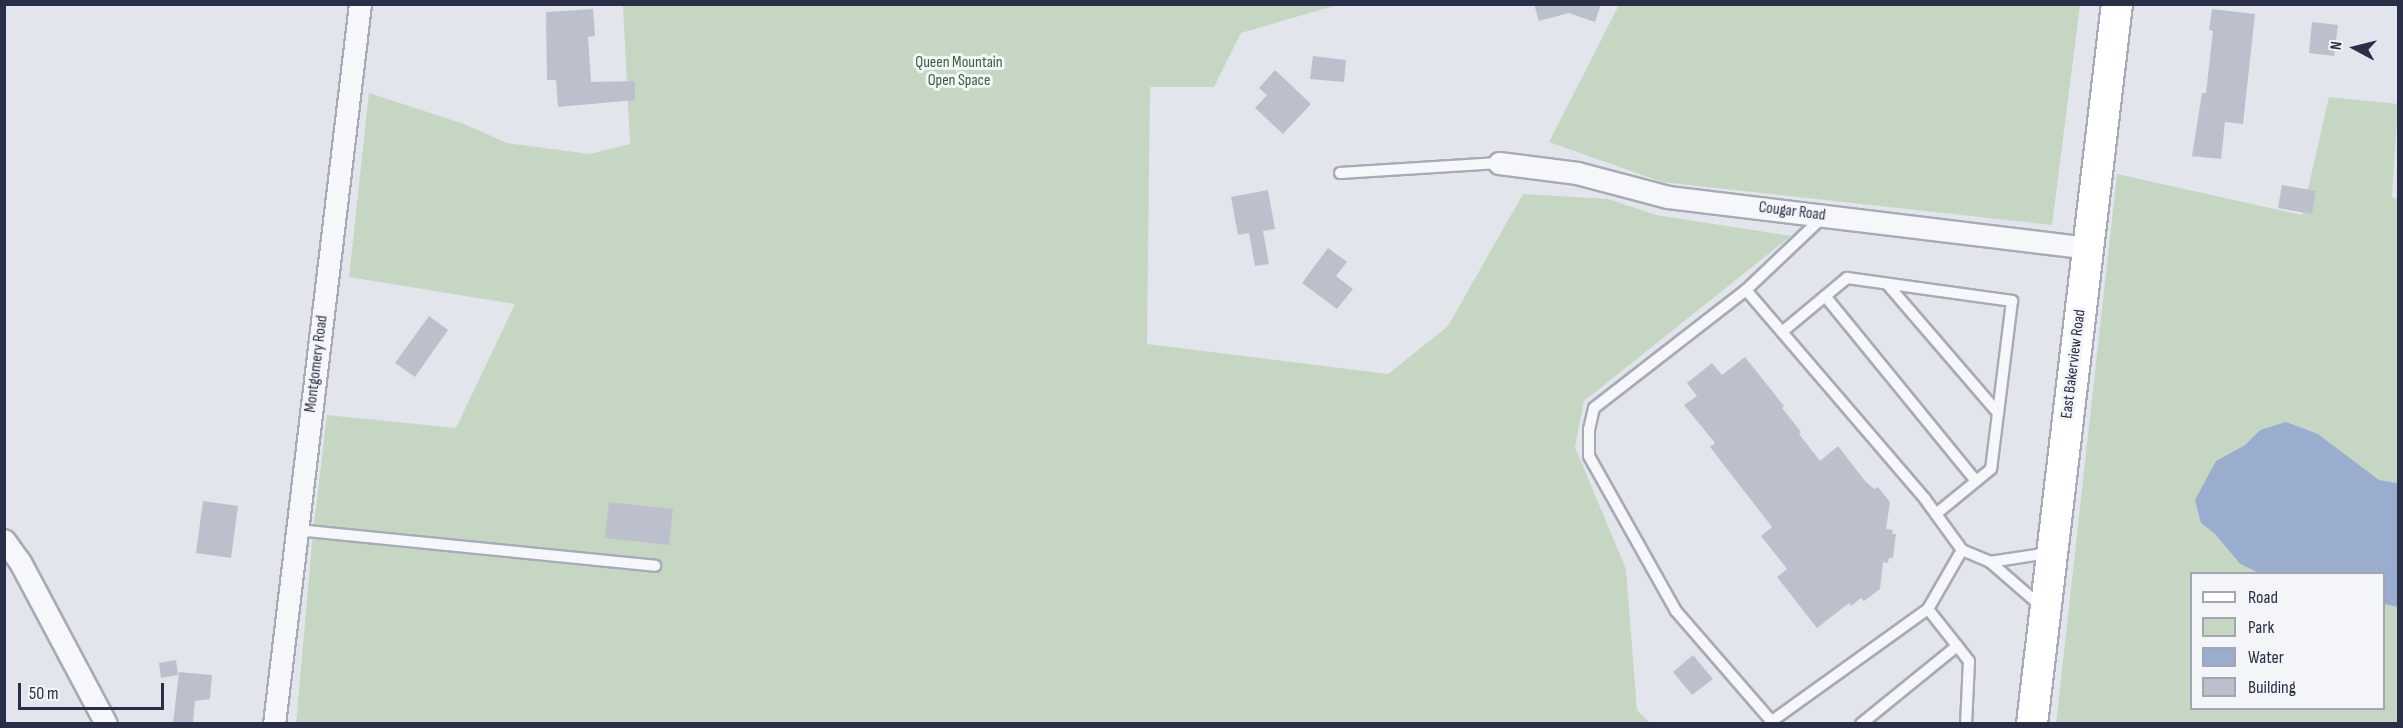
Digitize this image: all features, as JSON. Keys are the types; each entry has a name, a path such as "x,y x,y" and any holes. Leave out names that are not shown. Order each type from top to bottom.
{"main road":[{"name":"East Bakerview Road","path":"2032,723 2117,4"}],"street":[{"name":"Montgomery Road","path":"274,723 360,4"},
{"name":"Cougar Road","path":"1499,163 1577,173 1668,197 2088,248"},
{"path":"4,540 20,562 106,723"}],"lane":[{"path":"1340,173 1499,163"},
{"path":"1824,216 1746,290 1594,408 1589,429 1589,456 1676,611 1773,722 1928,609 1962,550"},
{"path":"1782,332 1847,278 2012,301 1991,469 1936,514"},
{"path":"1888,285 1998,413"},
{"path":"1746,290 1936,514 1962,550 1990,562 2046,610"},
{"path":"1826,296 1976,481"},
{"path":"297,530 655,566"},
{"path":"1990,562 2052,553"},
{"path":"1928,609 1969,661 1966,723"},
{"path":"1861,723 1957,646"}],"green space":[{"name":"Queen Mountain Open Space","path":"623,5 1337,5 1241,33 1214,87 1150,87 1147,344 1388,374 1448,326 1523,194 1608,199 1656,215 1791,236 1584,401 1575,447 1626,569 1637,710 1650,723 296,724 313,532 327,415 456,428 515,304 349,277 369,93 464,124 507,143 590,154 630,144"},
{"path":"1619,5 2080,5 2052,225 1662,182 1549,142"},
{"path":"2329,97 2398,104 2392,197 2398,199 2398,483 2379,480 2318,434 2260,430 2245,445 2216,461 2201,523 2215,534 2240,564 2257,572 2190,572 2190,710 2385,710 2385,604 2398,607 2398,723 2056,724 2117,174 2302,215"}],"water":[{"path":"2286,422 2318,434 2379,480 2398,483 2398,607 2385,604 2385,572 2257,572 2240,564 2215,534 2201,523 2195,500 2216,461 2245,445 2260,430"}],"building":[{"path":"1534,4 1601,4 1595,22 1569,13 1539,21"},
{"path":"593,9 595,36 588,37 591,82 635,81 635,100 558,107 556,80 547,80 546,12"},
{"path":"2212,9 2255,14 2243,124 2225,122 2221,159 2192,156 2202,93 2206,93 2213,31 2209,30"},
{"path":"2312,22 2338,25 2334,56 2309,53"},
{"path":"1313,56 1346,60 1344,82 1310,79"},
{"path":"1275,70 1311,104 1283,134 1255,108 1267,95 1259,88"},
{"path":"2282,185 2316,191 2312,214 2278,208"},
{"path":"1268,190 1275,229 1263,231 1269,264 1255,266 1249,233 1238,235 1231,197"},
{"path":"1328,248 1347,262 1336,276 1353,289 1337,309 1302,283"},
{"path":"429,316 448,330 415,377 395,363"},
{"path":"1745,357 1784,406 1782,408 1801,432 1799,434 1820,461 1838,446 1865,481 1874,489 1878,487 1890,502 1886,529 1893,530 1892,534 1896,534 1893,558 1889,558 1888,563 1883,562 1880,589 1864,601 1861,598 1851,606 1849,603 1817,628 1777,577 1787,569 1761,536 1772,527 1710,447 1715,443 1684,405 1697,396 1687,383 1712,363 1722,375"},
{"path":"203,501 238,506 231,558 196,553"},
{"path":"609,502 673,509 669,545 605,538"},
{"path":"1693,655 1713,679 1692,695 1673,672"},
{"path":"176,660 178,675 161,678 159,663"},
{"path":"179,672 212,675 210,699 195,701 193,723 173,723"}]}
